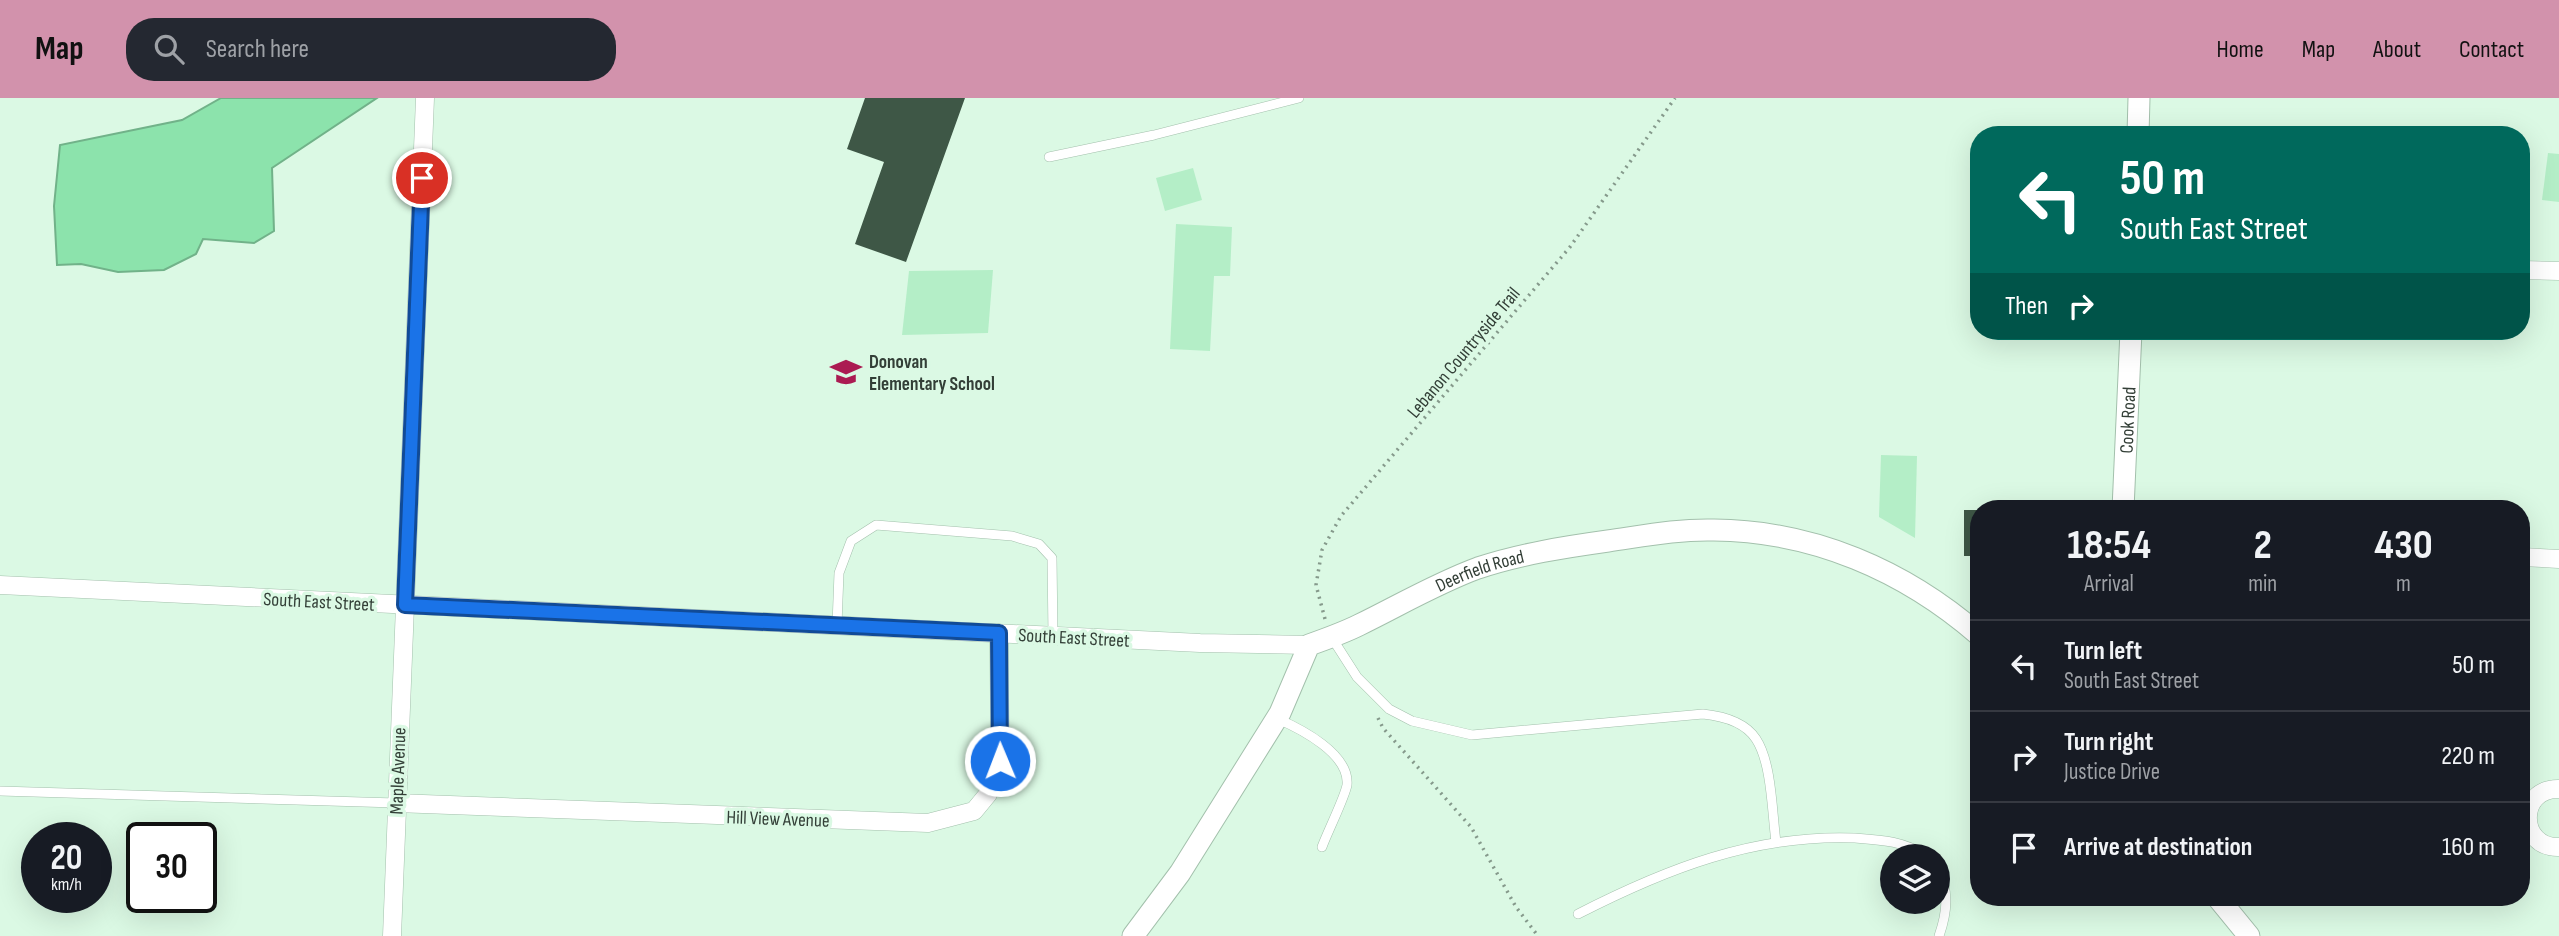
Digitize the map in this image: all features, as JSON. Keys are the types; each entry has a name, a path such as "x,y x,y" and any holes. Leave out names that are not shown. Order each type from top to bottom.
{"street":[{"name":"Maple Avenue","path":"391,936 425,98"},
{"path":"2138,126 2140,98"},
{"path":"2530,270 2559,271"},
{"name":"Cook Road","path":"2123,500 2131,340"},
{"name":"Deerfield Road","path":"1309,645 1356,627 1441,583 1520,556 1574,545 1670,532 1712,530 1754,532 1809,542 1849,555 1924,592 1970,628"},
{"path":"2530,557 2559,559"},
{"name":"South East Street","path":"0,585 1200,643 1309,645"},
{"name":"Hill View Avenue","path":"396,803 928,823 974,811 988,794 1000,761 999,633"},
{"path":"1133,936 1180,873 1277,718 1294,685 1309,645"},
{"path":"2530,806 2542,792 2559,789"},
{"path":"2530,829 2536,839 2548,847 2559,847"},
{"path":"2225,906 2249,936"}],"lane":[{"path":"1049,157 1154,135 1299,98"},
{"path":"837,625 839,573 851,541 876,525 1012,536 1039,544 1052,558 1053,636"},
{"path":"1331,637 1357,677 1390,709 1412,721 1472,735 1703,714 1722,716 1742,726 1756,739 1766,762 1776,842"},
{"path":"1277,718 1308,732 1340,761 1347,783 1322,847"},
{"path":"0,791 396,803"},
{"path":"1578,914 1648,880 1733,850 1776,842 1835,838 1873,839 1903,844"},
{"path":"1939,936 1944,914"}],"path":[{"name":"Lebanon Countryside Trail","path":"1331,637 1316,585 1322,550 1341,516 1570,247 1675,98"},
{"path":"1377,716 1383,728 1471,827 1517,907 1538,936"}],"shaded area":[{"path":"221,98 377,98 272,168 274,231 254,243 203,239 196,254 164,270 118,272 81,264 57,265 54,206 60,145 182,120"},
{"path":"2548,153 2559,154 2559,202 2542,200"},
{"path":"1193,168 1202,200 1165,211 1156,178"},
{"path":"1176,224 1232,227 1230,276 1214,276 1210,351 1170,349"},
{"path":"993,270 988,333 902,335 909,271"},
{"path":"1881,455 1917,456 1915,538 1879,517"}],"building":[{"path":"865,98 965,98 906,262 855,244 884,162 847,149"},
{"path":"1964,510 1970,510 1970,556 1964,556"}],"place":[{"name":"Donovan Elementary School","path":"846,372"}],"route":[{"path":"422,178 405,605 999,633 1000,761"}]}
